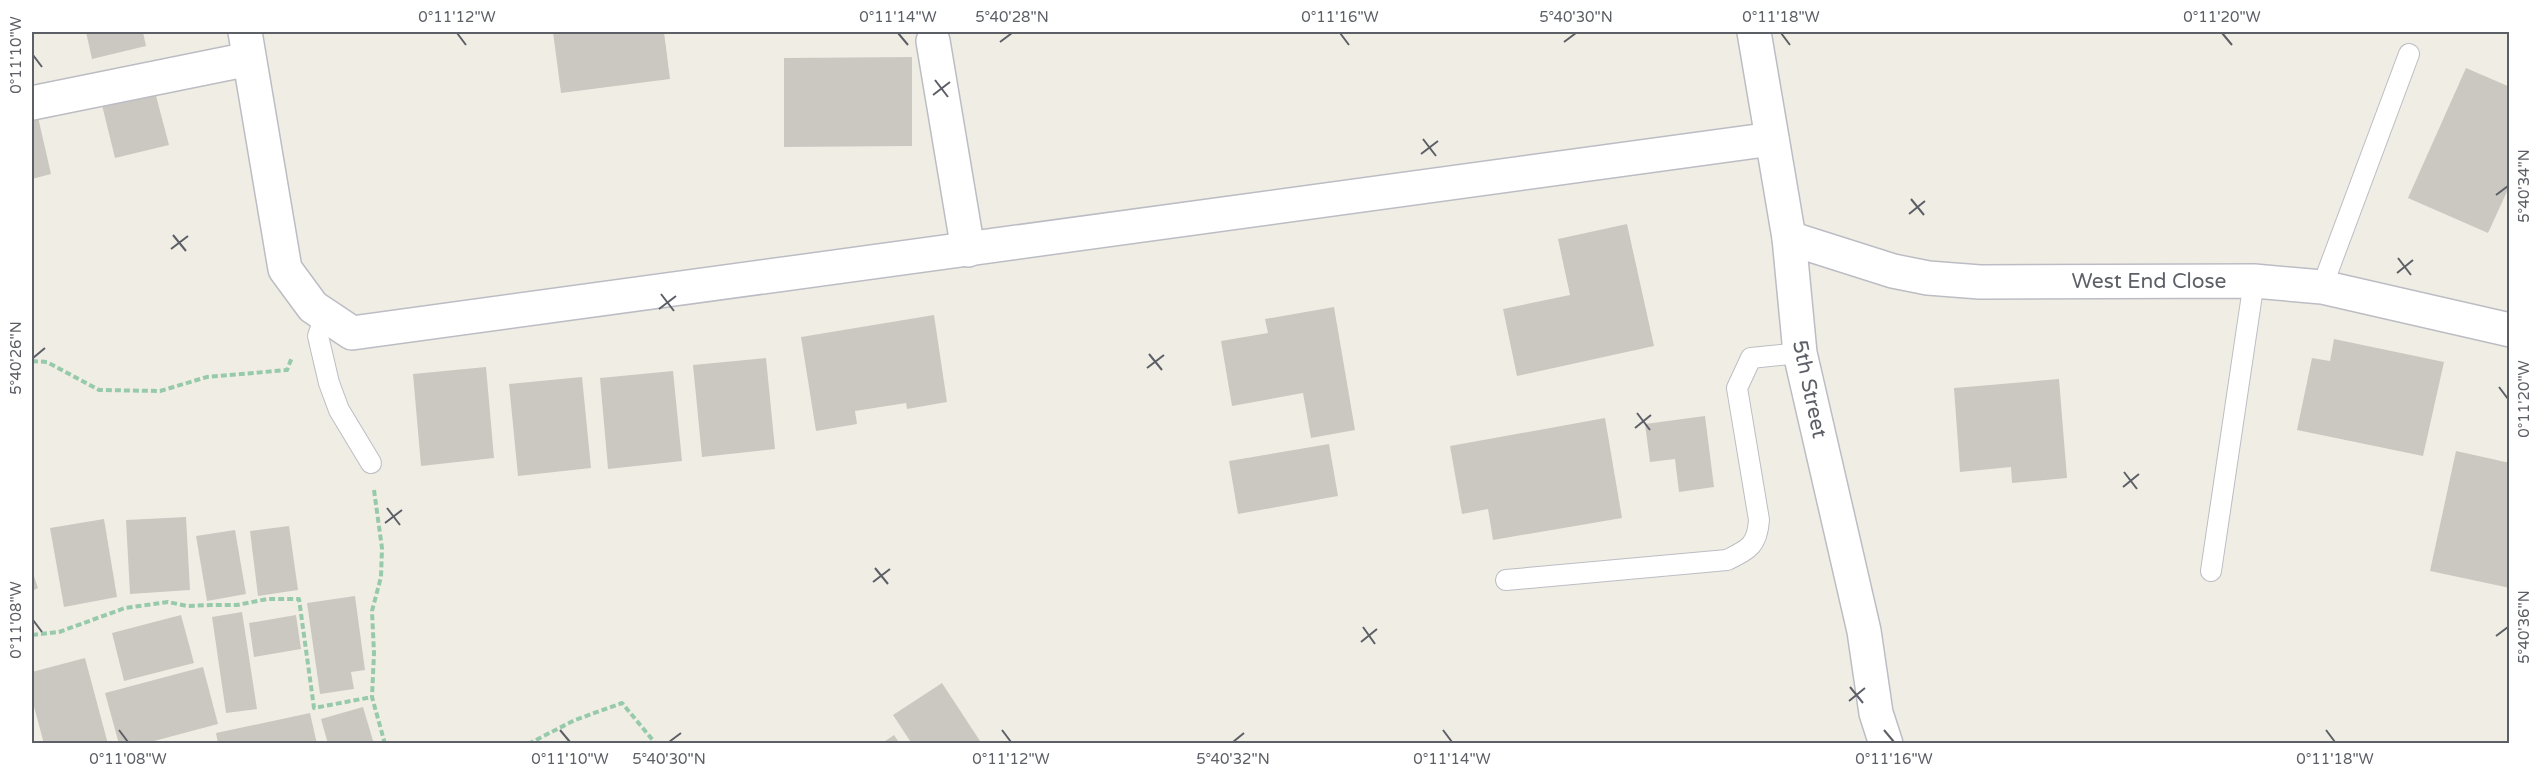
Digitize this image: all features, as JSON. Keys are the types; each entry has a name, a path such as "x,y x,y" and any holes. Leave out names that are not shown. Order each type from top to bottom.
{"street":[{"name":"5th Street","path":"1754,32 1789,238 1800,353 1864,631 1876,713 1886,744"},
{"path":"933,41 968,250"},
{"path":"32,103 247,45 285,269 320,312 352,333 1772,139"},
{"name":"West End Close","path":"1789,238 1893,271 1929,278 1980,282 2254,281 2322,287 2510,330"}],"lane":[{"path":"2322,287 2409,54"},
{"path":"2211,571 2254,281"},
{"path":"320,312 318,336 329,383 339,410 371,463"},
{"path":"1506,580 1727,560 1747,550 1757,539 1759,520 1737,388 1750,358 1800,353"}],"path":[{"path":"32,361 47,362 99,390 160,391 207,377 287,370 320,312"},
{"path":"371,463 382,548 381,577 372,611 374,653 372,697 385,744"},
{"path":"32,635 59,632 125,608 168,602 187,606 211,606 237,605 267,599 299,599 314,708 372,697"},
{"path":"528,744 575,720 621,703 656,744"}],"building":[{"path":"86,32 143,32 146,46 92,59"},
{"path":"553,32 664,32 670,79 561,93"},
{"path":"912,57 912,146 784,147 784,58"},
{"path":"2466,68 2510,87 2510,185 2488,233 2408,198"},
{"path":"154,88 169,145 115,158 101,101"},
{"path":"38,117 51,174 32,179 32,118"},
{"path":"1627,224 1654,346 1517,376 1503,309 1570,295 1558,239"},
{"path":"1334,307 1355,430 1311,438 1303,393 1232,406 1221,341 1268,333 1265,319"},
{"path":"934,315 947,402 907,409 906,403 855,411 857,424 816,431 801,337"},
{"path":"2334,339 2444,362 2423,456 2297,430 2312,358 2330,361"},
{"path":"766,358 775,449 702,457 693,365"},
{"path":"486,367 494,458 421,466 413,374"},
{"path":"673,371 682,461 608,469 600,378"},
{"path":"582,377 591,468 518,476 509,384"},
{"path":"2059,379 2067,478 2012,483 2011,467 1960,472 1954,388"},
{"path":"1705,416 1714,487 1679,492 1675,459 1650,462 1645,424"},
{"path":"1605,418 1622,518 1493,540 1488,509 1462,514 1450,446"},
{"path":"1329,444 1338,496 1238,514 1229,461"},
{"path":"2456,451 2510,463 2510,588 2430,571"},
{"path":"186,517 190,590 130,594 126,520"},
{"path":"104,519 117,597 64,607 50,528"},
{"path":"289,526 298,590 258,596 250,531"},
{"path":"235,530 246,594 207,601 196,536"},
{"path":"32,570 38,588 32,591"},
{"path":"355,596 365,670 351,672 354,689 320,694 307,603"},
{"path":"242,612 257,709 226,713 212,617"},
{"path":"181,615 194,663 124,681 112,633"},
{"path":"296,615 301,649 254,657 249,623"},
{"path":"85,658 108,744 44,744 32,699 32,672"},
{"path":"203,667 218,724 143,744 119,744 105,693"},
{"path":"942,683 982,744 912,744 893,715"},
{"path":"363,707 374,744 328,744 321,719"},
{"path":"310,713 317,744 218,744 216,733"},
{"path":"894,735 900,744 881,744"}]}
